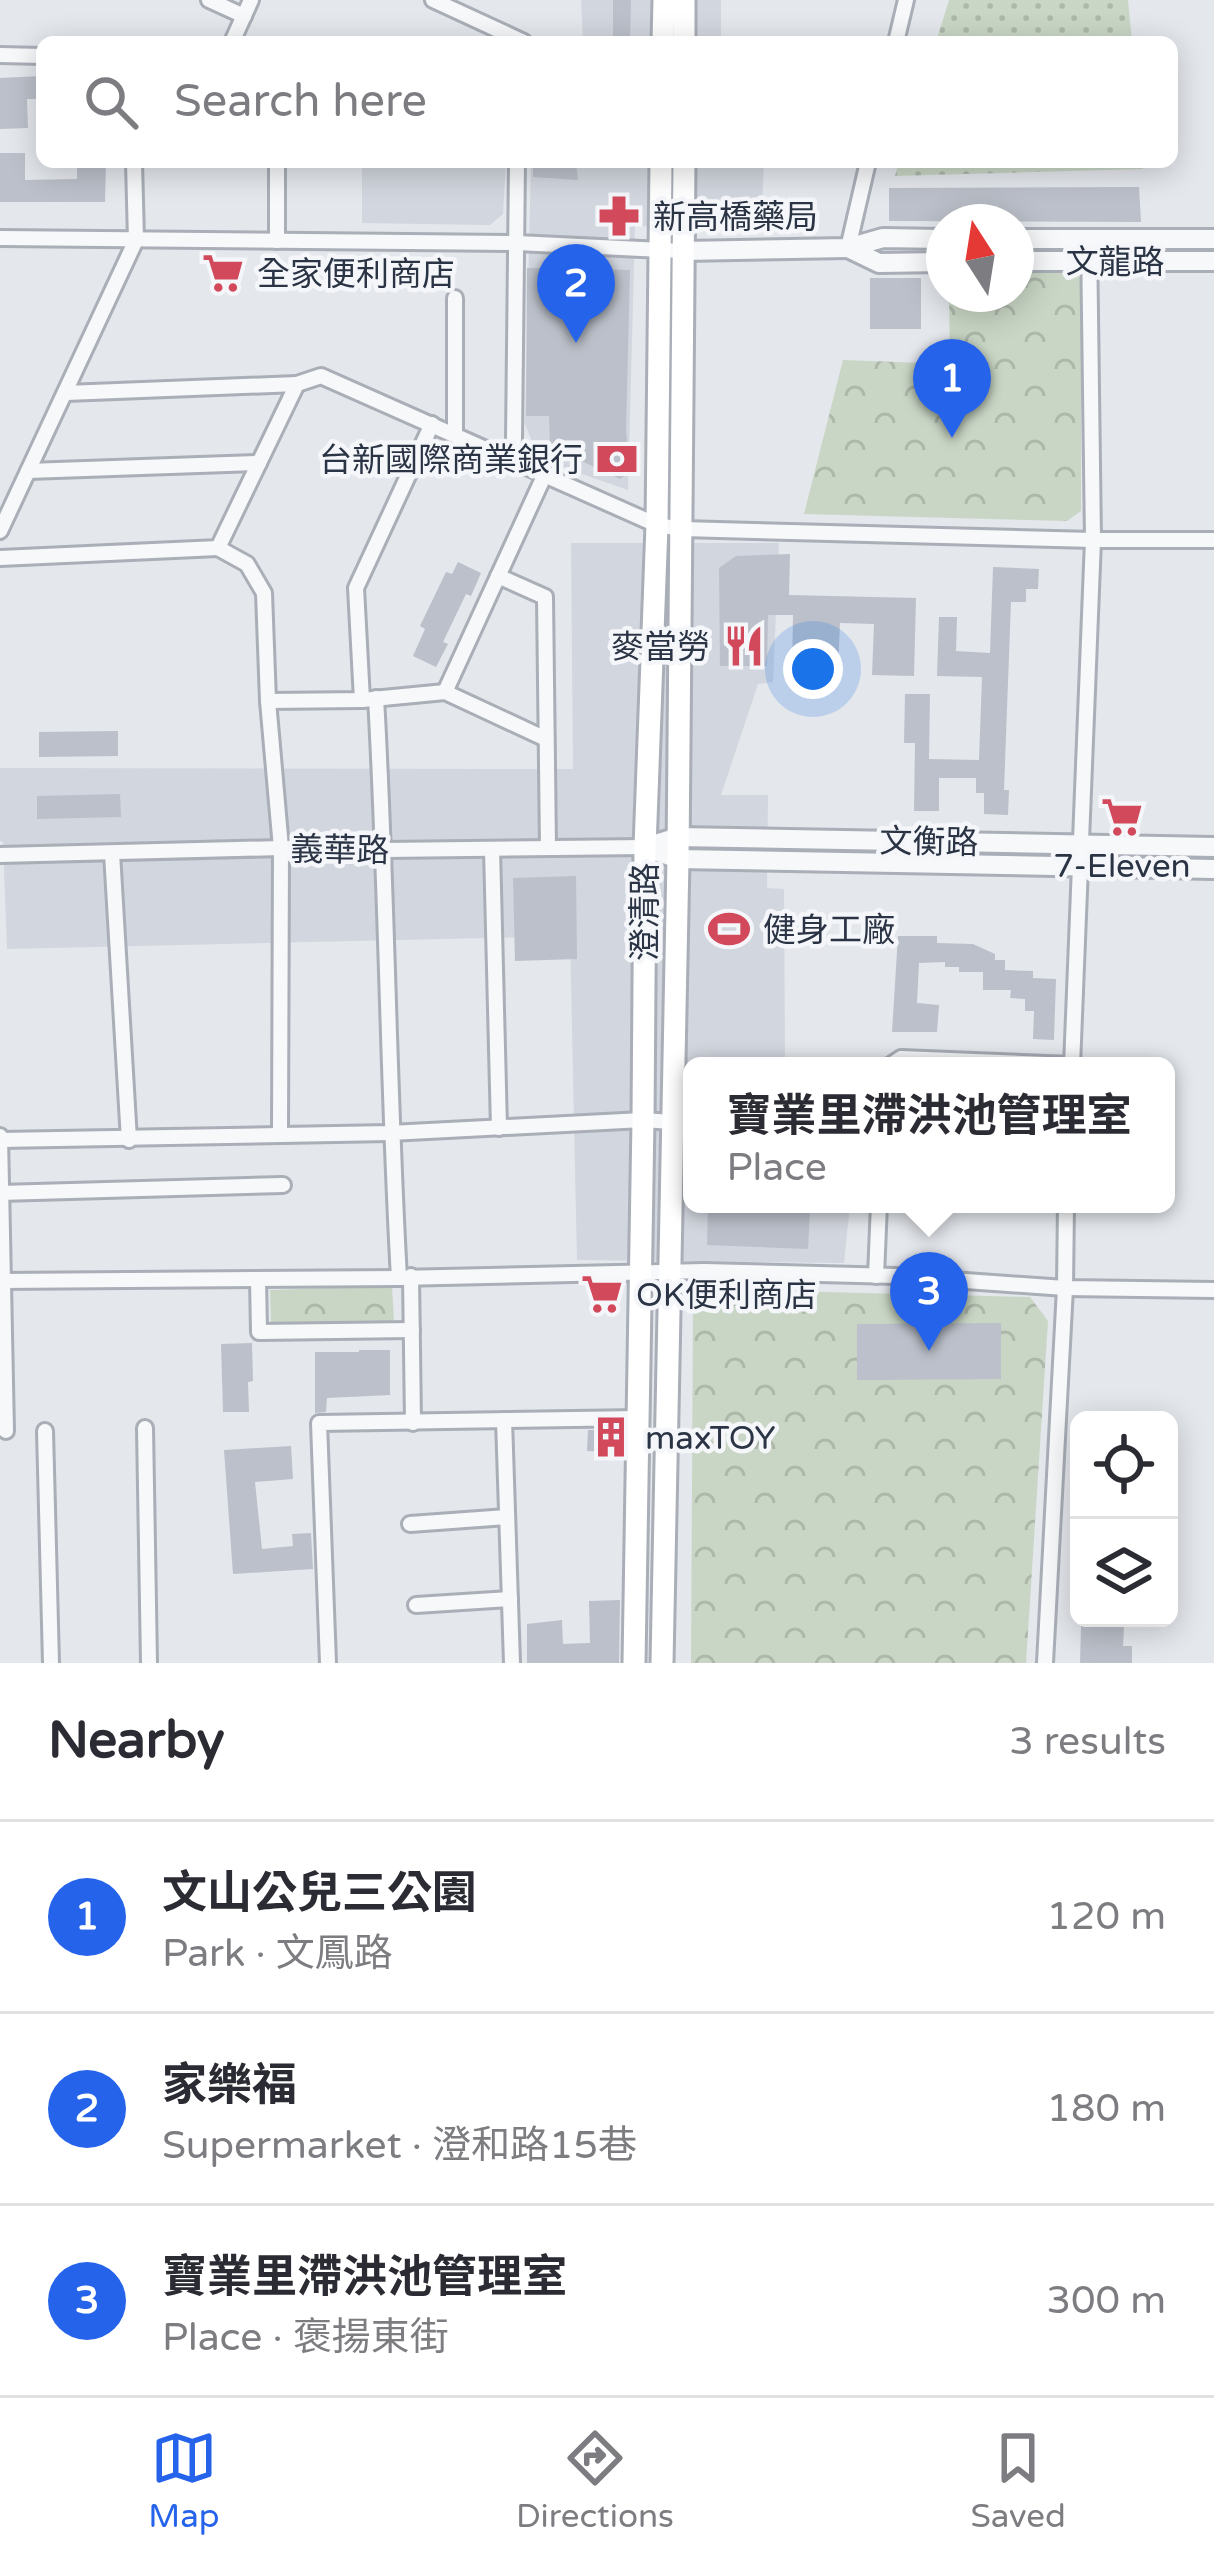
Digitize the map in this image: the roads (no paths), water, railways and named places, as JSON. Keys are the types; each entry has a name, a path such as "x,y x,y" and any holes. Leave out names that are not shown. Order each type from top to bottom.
{"main road":[{"path":"663,36 664,0"},
{"path":"684,0 684,36"},
{"name":"澄清路","path":"634,1663 645,847 657,526 661,168"},
{"name":"澄清路","path":"662,1663 678,848 684,168"}],"street":[{"path":"209,0 244,16"},
{"path":"235,36 251,0"},
{"path":"434,0 511,36"},
{"path":"897,36 905,0"},
{"path":"0,55 36,56"},
{"path":"0,531 136,240 134,168"},
{"path":"277,168 277,241"},
{"path":"507,458 514,440 517,168"},
{"path":"848,248 867,168"},
{"path":"0,238 517,243 683,251 848,248 883,238 926,238"},
{"name":"文龍路","path":"1034,238 1214,238"},
{"path":"1072,1057 1093,540 1089,238"},
{"path":"848,248 879,262 926,262"},
{"name":"文龍路","path":"1034,261 1214,261"},
{"path":"455,298 455,435"},
{"path":"66,392 297,384 321,376 657,526 1214,540"},
{"path":"218,548 297,384"},
{"path":"412,1423 412,1330 391,1133 385,850 356,588 432,424"},
{"path":"28,471 259,463"},
{"path":"445,692 545,474"},
{"path":"0,558 218,548 247,564 264,593 281,848 280,1133"},
{"path":"498,576 544,597 548,848"},
{"path":"268,701 445,692 546,740"},
{"name":"文衡路","path":"678,848 1214,847"},
{"name":"義華路","path":"0,855 281,848 678,848"},
{"name":"文衡路","path":"678,848 1214,869"},
{"path":"492,849 499,1128"},
{"path":"112,853 129,1139"},
{"path":"6,1431 0,1137 129,1139 672,1122"},
{"path":"1,1193 283,1185"},
{"path":"876,1276 879,1213"},
{"path":"1045,1663 1066,1213"},
{"path":"2,1281 670,1271 1214,1291"},
{"path":"258,1279 259,1332 412,1330"},
{"path":"328,1663 320,1423 639,1418"},
{"path":"504,1420 512,1663"},
{"path":"145,1428 149,1663"},
{"path":"44,1431 51,1663"},
{"path":"410,1524 507,1517"},
{"path":"416,1605 510,1599"}],"place":[{"name":"新高橋藥局","path":"619,216"},
{"name":"全家便利商店","path":"223,273"},
{"name":"家樂福","path":"576,343"},
{"name":"文山公兒三公園","path":"952,438"},
{"name":"台新國際商業銀行","path":"617,459"},
{"name":"麥當勞","path":"744,646"},
{"name":"7-Eleven","path":"1122,817"},
{"name":"健身工廠","path":"729,929"},
{"name":"OK便利商店","path":"602,1294"},
{"name":"寶業里滯洪池管理室","path":"929,1351"},
{"name":"maxTOY","path":"611,1437"}]}
